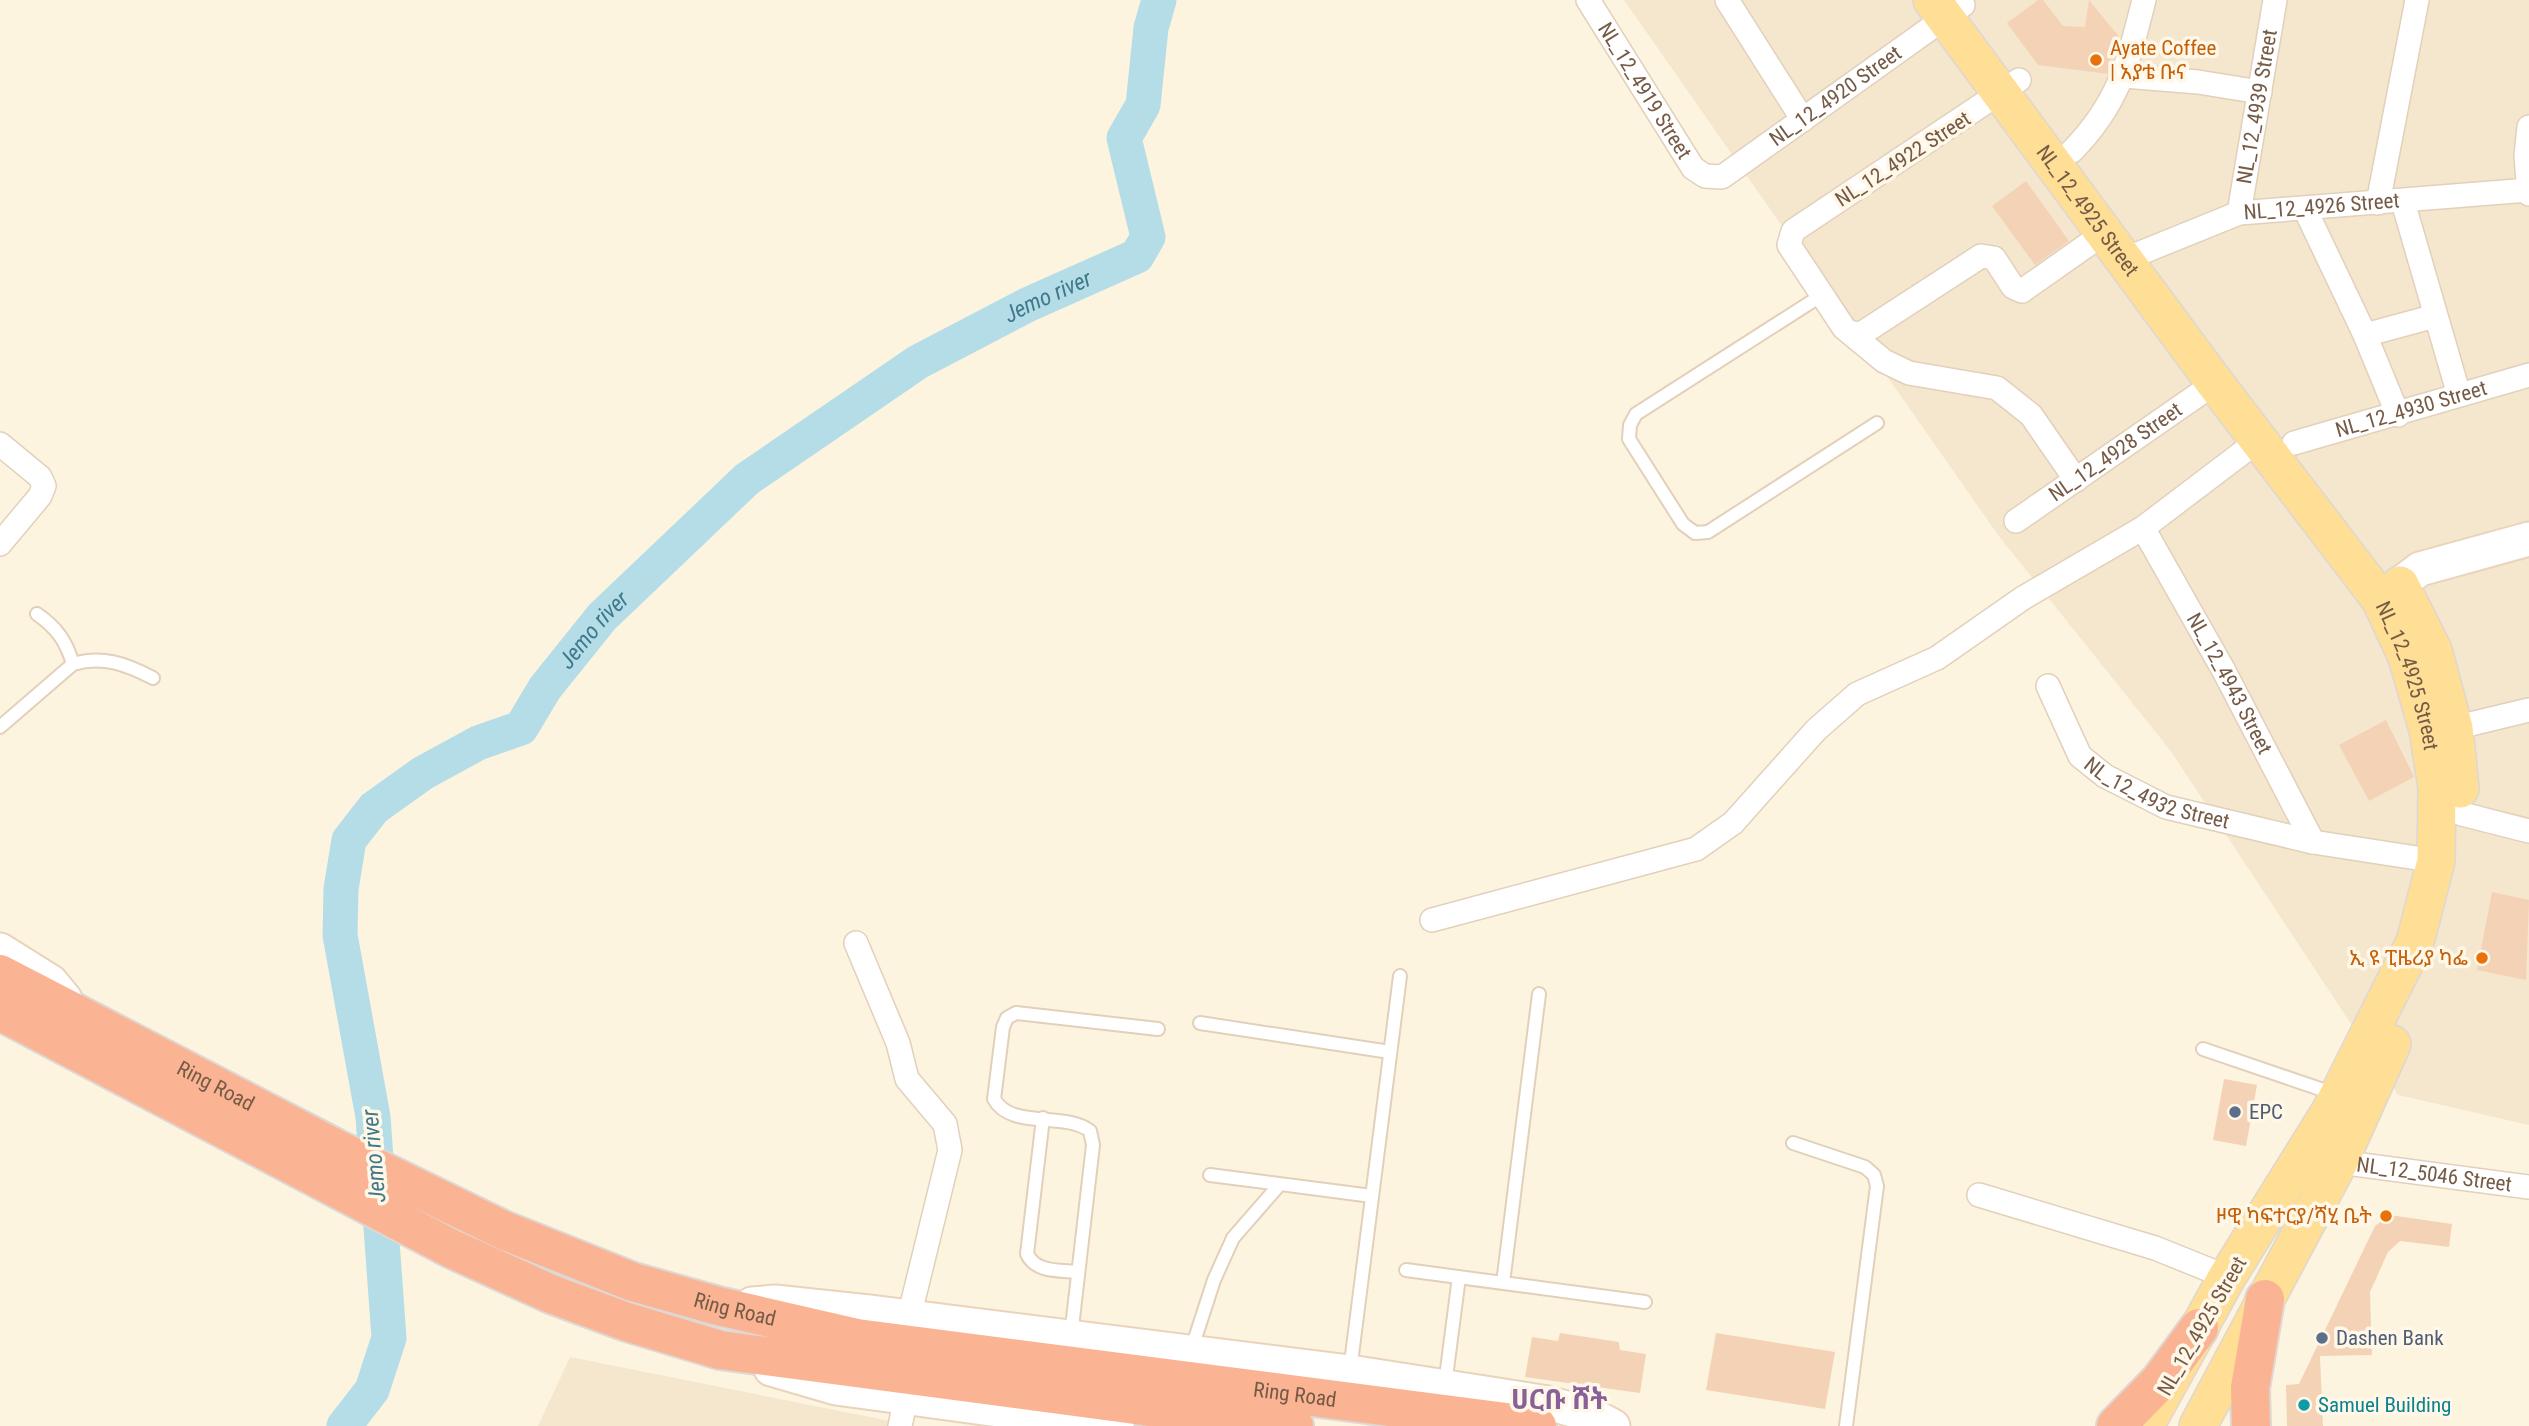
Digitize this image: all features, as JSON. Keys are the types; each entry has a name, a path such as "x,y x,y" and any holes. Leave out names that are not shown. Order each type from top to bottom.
{"highway":[{"name":"Ring Road","path":"0,974 69,1030 345,1196 551,1294 626,1322 720,1350 1294,1426"},
{"name":"Ring Road","path":"0,1011 69,1030 335,1148 566,1256 633,1282 718,1306 857,1338 1537,1426"},
{"path":"2250,1426 2250,1388 2265,1299"},
{"path":"2116,1426 2160,1381 2199,1328"}],"main road":[{"name":"NL_12_4925 Street","path":"1950,6 2011,87 2215,383 2276,441"},
{"name":"NL_12_4925 Street","path":"2011,87 2072,151 2123,248 2276,441 2433,649 2455,728 2462,814 2456,880 2433,954 2339,1162 2197,1426"},
{"name":"NL_12_4925 Street","path":"2145,1426 2227,1277 2339,1095 2415,942 2437,861 2437,787 2428,730 2390,591"}],"street":[{"path":"1727,0 1803,120"},
{"path":"2072,151 2088,134 2124,76 2144,0"},
{"name":"NL_12_4939 Street","path":"2239,213 2276,0"},
{"path":"2378,203 2417,0"},
{"name":"NL_12_4919 Street","path":"1594,2 1693,168 1705,176"},
{"name":"NL_12_4920 Street","path":"1705,176 1722,177 1803,120 1950,6"},
{"path":"2124,76 2199,82 2260,92"},
{"name":"NL_12_4922 Street","path":"1822,295 1789,245 1793,231 2011,87"},
{"path":"2529,127 2529,191"},
{"name":"NL_12_4926 Street","path":"1852,332 1861,334 1981,256 1994,258 2013,287 2022,291 2123,248 2239,213 2529,191"},
{"path":"2403,202 2459,395"},
{"path":"2305,209 2365,335 2398,415"},
{"path":"1822,295 1844,328 1884,361 1909,373 1997,388 2031,415 2076,480"},
{"path":"2365,335 2435,316"},
{"name":"NL_12_4930 Street","path":"2276,441 2398,415 2529,375"},
{"name":"NL_12_4928 Street","path":"2016,521 2215,383"},
{"path":"1432,920 1696,849 1733,823 1816,730 1857,694 1937,658 2023,598 2143,528 2276,441"},
{"path":"0,444 40,477 44,486 40,496 0,544"},
{"name":"NL_12_4943 Street","path":"2143,528 2224,671 2313,842"},
{"path":"2390,591 2420,569 2529,539"},
{"name":"NL_12_4932 Street","path":"2048,686 2080,756 2105,776 2166,807 2313,842 2437,861"},
{"path":"2455,728 2529,710"},
{"path":"2462,814 2529,831"},
{"path":"856,943 898,1042 907,1079 946,1124 950,1150 909,1317"},
{"path":"0,950 51,982 69,1030 0,1025"},
{"name":"NL_12_5046 Street","path":"2339,1162 2529,1187"},
{"path":"1979,1195 2155,1248 2227,1277"},
{"path":"718,1306 775,1302 1350,1372 1562,1406 1594,1416 1613,1426"},
{"path":"720,1350 903,1412 1117,1426"}],"lane":[{"path":"1822,295 1636,414 1630,425 1629,439 1683,524 1695,533 1708,531 1877,423"},
{"path":"37,614 52,625 66,643 73,664"},
{"path":"0,727 73,664 85,660 126,664 153,678"},
{"path":"1350,1372 1400,976"},
{"path":"1503,1283 1539,994"},
{"path":"1071,1336 1093,1146 1090,1131 1079,1122 1011,1115 999,1109 994,1099 1003,1027 1007,1018 1016,1013 1158,1029"},
{"path":"1200,1023 1390,1052"},
{"path":"2203,1049 2339,1095"},
{"path":"1043,1118 1027,1254 1031,1263 1043,1268 1078,1272"},
{"path":"1793,1143 1865,1167 1874,1175 1878,1186 1846,1426"},
{"path":"1210,1175 1372,1196"},
{"path":"1191,1351 1214,1280 1233,1238 1280,1184"},
{"path":"1406,1270 1644,1302"},
{"path":"1445,1386 1459,1277"}],"shaded area":[{"path":"1624,0 2529,0 2529,1125 2398,1095 2170,750 1998,535"},
{"path":"570,1357 915,1426 538,1426"}],"building":[{"path":"2038,0 2043,0 2063,26 2085,27 2089,0 2120,38 2108,74 2038,65 2007,23"},
{"path":"2026,181 2069,241 2035,265 1992,206"},
{"path":"2386,720 2414,777 2369,801 2339,745"},
{"path":"2492,892 2529,900 2526,980 2477,970"},
{"name":"EPC","path":"2224,1079 2257,1085 2246,1146 2213,1140"},
{"path":"2390,1215 2452,1224 2449,1247 2400,1241 2388,1252 2370,1292 2372,1355 2320,1356 2323,1426 2287,1426 2286,1385 2299,1384 2375,1226"},
{"path":"1560,1333 1619,1342 1620,1350 1646,1354 1640,1393 1525,1377 1532,1337 1558,1341"},
{"path":"1716,1333 1835,1352 1825,1409 1706,1390"}],"waterway":[{"name":"Jemo river","path":"344,1426 372,1390 389,1338 373,1117 340,935 341,889 349,840 374,808 423,773 478,743 521,728 545,688 602,617 747,479 918,362 1027,305 1137,256 1148,237 1124,138 1143,105 1151,28 1159,0"}],"place":[{"name":"Ayate Coffee | አያቴ ቡና","path":"2096,60"},
{"name":"ኢ ዩ ፒዜሪያ ካፌ","path":"2482,958"},
{"name":"EPC","path":"2235,1112"},
{"name":"ዞዊ ካፍተርያ/ሻሂ ቤት","path":"2386,1216"},
{"name":"Dashen Bank","path":"2322,1338"},
{"name":"Samuel Building","path":"2304,1405"}],"district":[{"name":"ሀርቡ ሸት","path":"1559,1399"}]}
